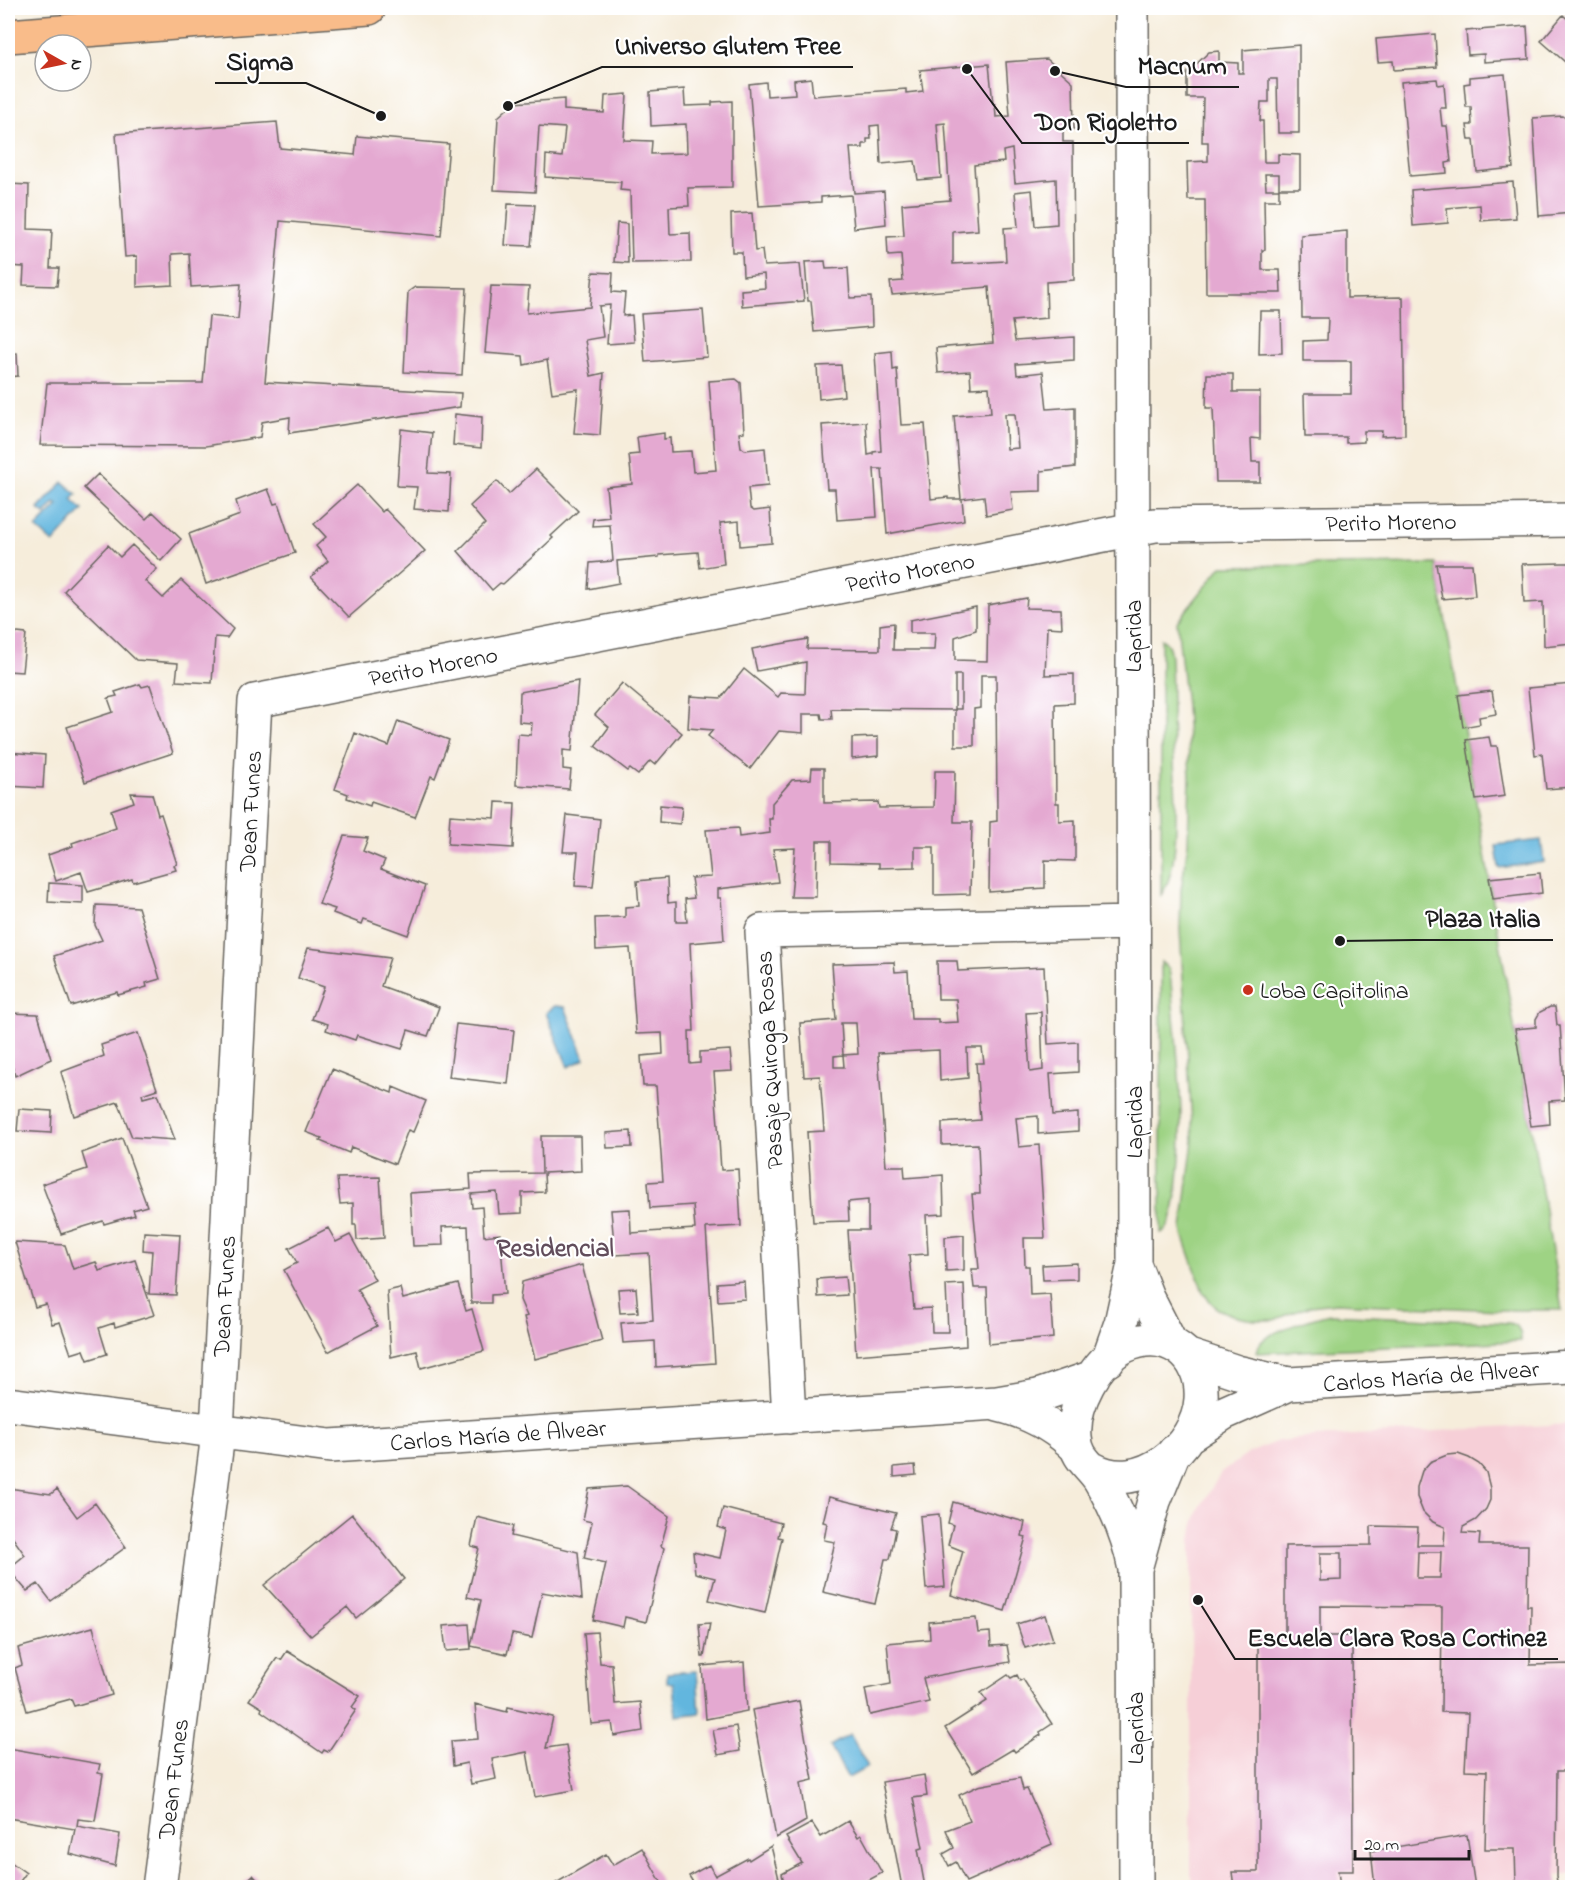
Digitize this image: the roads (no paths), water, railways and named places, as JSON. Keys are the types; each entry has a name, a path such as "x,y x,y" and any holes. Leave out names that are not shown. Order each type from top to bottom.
{"main road":[{"path":"8,36 369,8"}],"street":[{"name":"Laprida","path":"1101,1368 1121,1323 1134,1264 1132,8"},
{"name":"Perito Moreno","path":"255,701 1155,525 1572,520"},
{"name":"Dean Funes","path":"159,1887 217,1431 255,701"},
{"name":"Pasaje Quiroga Rosas","path":"789,1417 762,931 1134,923"},
{"name":"Laprida","path":"1134,1264 1147,1298 1180,1350"},
{"path":"1153,1341 1180,1350 1199,1374 1201,1386 1198,1416 1181,1444 1163,1462 1140,1474 1109,1476 1085,1459 1075,1437 1078,1411 1084,1394 1101,1368 1126,1346 1153,1341"},
{"name":"Carlos María de Alvear","path":"1180,1350 1237,1372 1289,1384 1572,1367"},
{"name":"Carlos María de Alvear","path":"8,1404 330,1446 990,1404 1038,1396 1101,1368"},
{"name":"Carlos María de Alvear","path":"1181,1444 1224,1413 1289,1384"},
{"name":"Carlos María de Alvear","path":"990,1404 1014,1409 1057,1430 1085,1459"},
{"name":"Laprida","path":"1136,1887 1135,1569 1154,1501 1181,1444"},
{"name":"Laprida","path":"1085,1459 1120,1520 1135,1569"}],"water":[{"path":"63,482 77,494 72,500 83,510 53,543 36,528 58,505 55,503 45,514 38,509"},
{"path":"1541,840 1544,862 1499,868 1496,845"},
{"path":"555,1006 565,1007 585,1059 568,1067 546,1013"},
{"path":"697,1671 700,1713 677,1716 674,1683 667,1683 667,1673"},
{"path":"850,1734 868,1767 848,1778 830,1746"}],"place":[{"name":"Don Rigoletto","path":"967,69"},
{"name":"Macnum","path":"1055,71"},
{"name":"Universo Glutem Free","path":"508,106"},
{"name":"Sigma","path":"381,116"},
{"name":"Plaza Italia","path":"1340,941"},
{"name":"Loba Capitolina","path":"1248,990"},
{"name":"Escuela Clara Rosa Cortinez","path":"1198,1600"}],"district":[{"name":"Residencial","path":"555,1247"}]}
